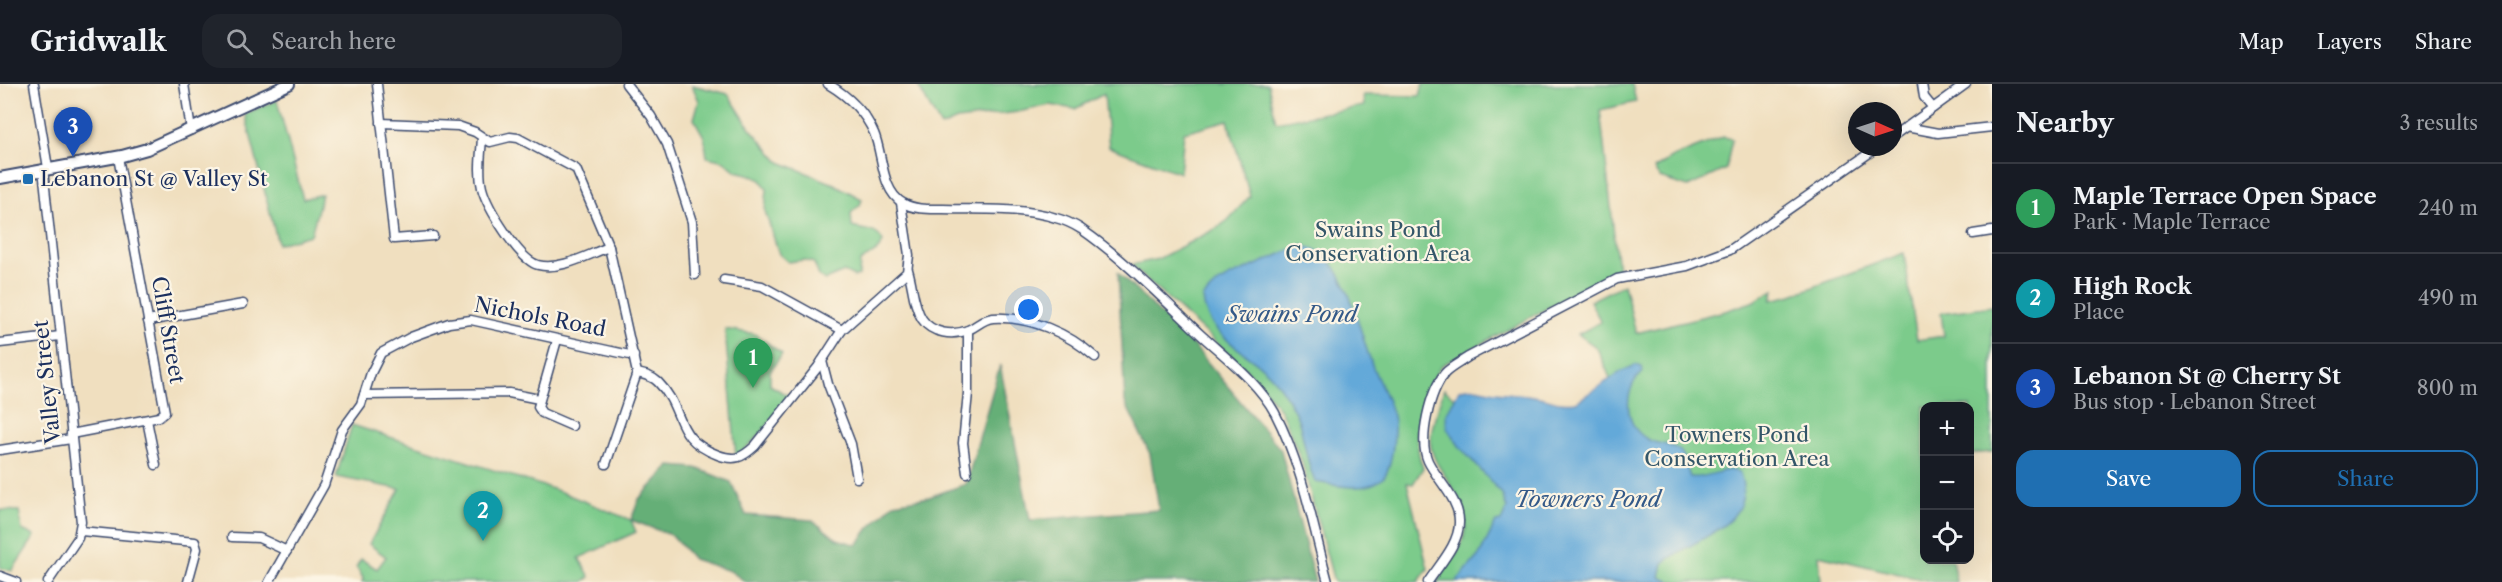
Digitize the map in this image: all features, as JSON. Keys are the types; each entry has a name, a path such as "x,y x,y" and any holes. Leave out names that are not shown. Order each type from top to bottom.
{"main road":[{"path":"0,178 118,157 147,148 289,84"}],"street":[{"name":"Valley Street","path":"34,84 45,169 81,531"},
{"path":"184,84 191,130"},
{"path":"377,84 394,238 433,236"},
{"path":"626,84 651,116 670,155 692,222 695,275"},
{"path":"828,84 846,97 866,118 878,144 891,190 902,203 909,255 908,270 915,304 927,325 940,332 968,330 983,320 994,318 1045,326 1067,336 1095,357"},
{"path":"1922,84 1924,97 1933,108"},
{"path":"1902,131 1966,84"},
{"path":"381,123 458,126 476,132 490,142 506,137 518,138 576,169 609,247 637,373 606,464"},
{"path":"1906,128 1938,134 1992,127"},
{"path":"482,138 481,176 485,195 505,231 528,259 540,266 554,265 609,247"},
{"path":"1428,582 1451,546 1459,524 1457,510 1428,461 1424,444 1434,394 1448,370 1617,279 1696,264 1730,250 1865,156"},
{"name":"Cliff Street","path":"118,157 165,412 162,417 147,420"},
{"path":"902,203 919,208 1024,213 1075,225 1169,305 1253,383 1272,408 1299,474 1328,582"},
{"path":"1973,234 1992,231"},
{"path":"637,373 657,381 694,443 722,457 738,459 755,446 822,361 842,330 901,279 908,270"},
{"path":"724,280 762,286 842,330"},
{"path":"148,321 243,304"},
{"name":"Nichols Road","path":"269,582 324,485 342,430 361,404 381,353 411,337 449,323 471,320 634,356"},
{"path":"967,473 963,443 968,393 968,330"},
{"path":"0,343 60,336"},
{"path":"557,340 538,407 542,413 572,426"},
{"path":"822,361 828,384 851,444 857,478"},
{"path":"364,395 509,393 539,399"},
{"path":"0,450 147,420 156,465"},
{"path":"48,582 81,531 195,542 198,549 188,582"},
{"path":"232,537 259,538 287,551"},
{"path":"0,576 16,582"}],"green space":[{"name":"Swains Pond Conservation Area","path":"917,84 1268,84 1276,122 1364,106 1363,95 1420,96 1423,84 1632,84 1636,102 1600,110 1618,270 1442,365 1429,388 1420,415 1418,442 1423,468 1413,484 1407,483 1428,569 1418,582 1334,582 1302,462 1281,411 1257,380 1131,265 1158,259 1217,228 1228,220 1250,196 1228,120 1184,132 1180,173 1109,147 1104,94 1075,109 1050,105 1018,112 957,120 941,127"},
{"path":"692,85 728,94 750,128 780,162 834,184 862,199 860,205 851,213 852,227 874,232 883,242 878,250 860,262 859,276 854,277 844,272 825,280 819,276 814,263 804,260 788,262 779,254 765,211 767,189 761,180 736,171 724,161 707,157 704,137 694,119 699,101"},
{"path":"277,100 303,199 322,194 311,235 278,244 245,114"},
{"path":"1723,137 1732,139 1726,169 1688,187 1660,178 1654,169 1671,158"},
{"name":"Towners Pond Conservation Area","path":"1904,253 1917,340 1944,336 1941,313 1992,306 1992,452 1974,454 1974,402 1920,402 1920,564 1953,564 1956,582 1933,582 1819,555 1821,582 1437,582 1461,543 1466,522 1458,497 1438,464 1431,447 1433,425 1444,389 1453,397 1468,391 1564,408 1613,385 1597,348 1578,334 1601,322 1590,301 1624,284 1636,333 1725,311 1752,302 1774,290 1771,300 1792,295"},
{"path":"1118,273 1194,346 1281,450 1315,582 746,582 730,571 693,559 673,536 631,520 639,499 670,466 696,468 731,482 746,515 812,520 837,539 857,545 869,528 894,503 929,497 966,484 1000,365 1030,520 1159,510 1150,454 1125,402"},
{"path":"725,329 755,334 782,354 770,371 770,385 789,396 762,433 736,457"},
{"path":"352,425 556,490 631,520 636,532 579,558 590,577 583,582 362,582 363,578 356,567 361,559 377,569 386,557 369,544 400,489 336,477"},
{"path":"0,510 19,511 22,530 35,536 12,571 0,568"}],"water":[{"name":"Swains Pond","path":"1302,245 1323,254 1338,272 1345,285 1369,357 1393,414 1393,443 1388,468 1382,479 1367,486 1350,487 1315,482 1298,419 1286,396 1268,372 1222,335 1206,312 1203,298 1216,285 1235,274"},
{"name":"Towners Pond","path":"1636,365 1642,367 1643,372 1634,382 1629,406 1636,429 1649,440 1680,451 1690,477 1730,470 1740,473 1743,491 1740,505 1732,517 1720,528 1663,563 1660,577 1671,582 1456,582 1480,554 1496,522 1501,521 1507,508 1502,494 1460,447 1447,428 1446,415 1459,390 1477,388 1560,402 1576,402 1622,371"}],"place":[{"name":"Lebanon St @ Cherry St","path":"73,157"},
{"name":"Lebanon St @ Valley St","path":"28,179"},
{"name":"Maple Terrace Open Space","path":"753,388"},
{"name":"High Rock","path":"483,541"}]}
